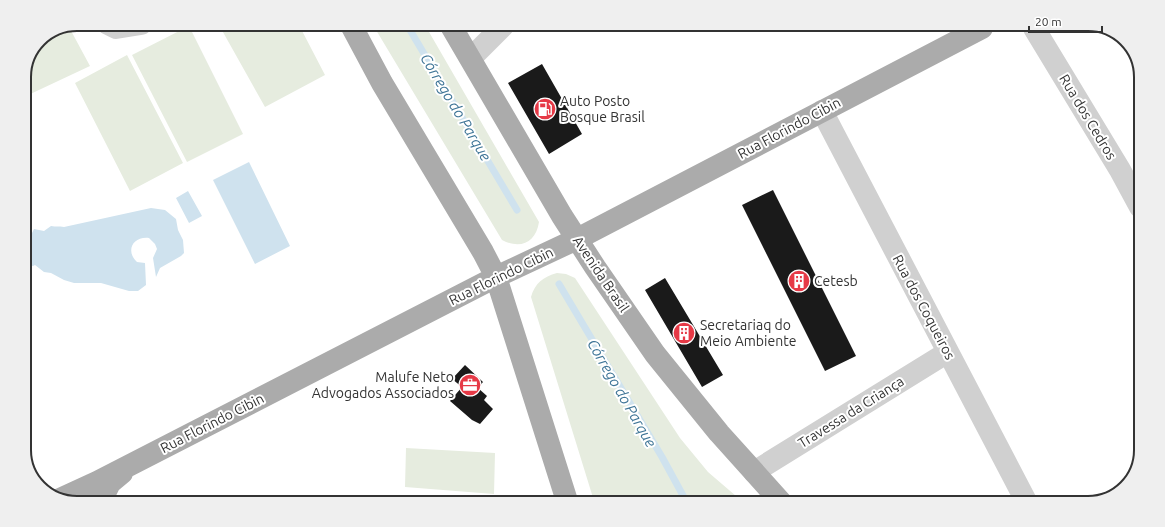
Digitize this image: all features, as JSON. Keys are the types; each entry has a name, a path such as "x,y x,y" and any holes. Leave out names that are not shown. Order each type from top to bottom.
{"main road":[{"path":"354,31 382,83 483,252 496,277 565,496"},
{"name":"Avenida Brasil","path":"454,31 576,239 655,354 719,433 776,496"},
{"name":"Rua Florindo Cibin","path":"76,496 100,491 135,462 496,277 576,239 976,31"}],"street":[{"path":"471,58 498,31"},
{"name":"Rua dos Cedros","path":"1036,31 1120,170 1134,196"},
{"name":"Rua dos Coqueiros","path":"822,111 1023,496"},
{"name":"Travessa da Criança","path":"754,472 948,352"},
{"path":"88,496 100,491"}],"shaded area":[{"path":"179,31 192,31 243,134 187,162 132,55"},
{"path":"222,31 302,31 325,75 265,107"},
{"path":"377,31 428,31 539,222 535,235 526,242 515,244 502,240"},
{"path":"72,32 90,66 31,94 31,74 35,60 45,45 60,35"},
{"path":"127,55 183,163 130,191 75,83"},
{"path":"557,273 566,274 575,278 680,438 708,472 736,496 592,496 531,297 537,284 548,276"},
{"path":"406,448 495,453 494,494 405,487"}],"water":[{"path":"249,162 290,246 255,264 213,180"},
{"path":"188,191 202,216 189,223 176,198"},
{"path":"151,208 165,210 176,219 178,230 183,240 184,253 160,268 156,277 153,258 157,249 155,244 149,238 139,239 132,245 131,249 133,258 137,262 145,263 146,285 138,291 129,291 101,283 74,283 64,280 51,273 44,272 35,265 31,266 31,235 34,229 44,231 51,226 64,227"}],"building":[{"name":"Auto Posto Bosque Brasil","path":"542,64 582,134 549,154 508,83"},
{"name":"Cetesb","path":"773,190 856,356 825,371 742,205"},
{"name":"Secretariaq do Meio Ambiente","path":"665,278 723,375 702,387 645,290"},
{"name":"Malufe Neto Advogados Associados","path":"465,365 483,382 478,388 487,396 484,400 493,409 480,424 472,420 450,401 462,387 452,379"}],"waterway":[{"name":"Córrego do Parque","path":"411,31 517,210"},
{"name":"Córrego do Parque","path":"559,284 662,457 683,496"}],"place":[{"name":"Auto Posto Bosque Brasil","path":"545,109"},
{"name":"Cetesb","path":"799,281"},
{"name":"Secretariaq do Meio Ambiente","path":"684,333"},
{"name":"Malufe Neto Advogados Associados","path":"470,385"}]}
